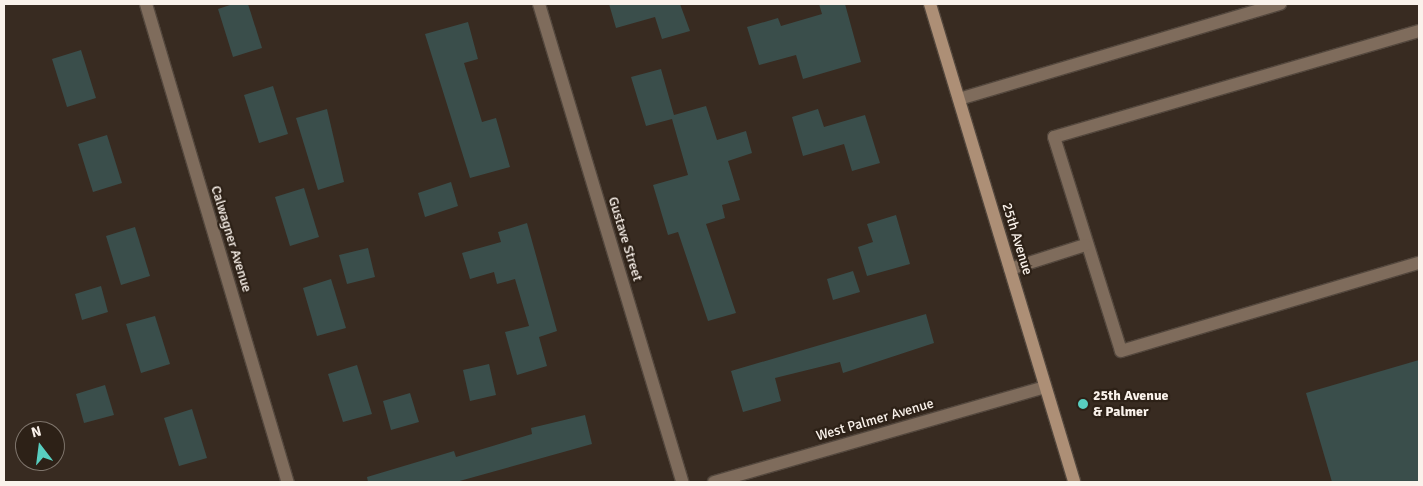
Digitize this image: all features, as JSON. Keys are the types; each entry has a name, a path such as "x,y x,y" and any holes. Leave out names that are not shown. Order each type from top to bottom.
{"main road":[{"name":"25th Avenue","path":"930,4 1074,482"}],"street":[{"name":"Calwagner Avenue","path":"146,4 288,482"},
{"name":"Gustave Street","path":"539,4 682,482"},
{"path":"959,99 1280,4"},
{"path":"1419,31 1054,137 1085,245 1120,351 1419,263"},
{"path":"1010,269 1085,245"},
{"name":"West Palmer Avenue","path":"714,482 1046,387"}],"building":[{"path":"233,4 248,4 262,48 233,57 218,9"},
{"path":"609,4 680,4 690,31 662,39 655,17 616,28"},
{"path":"819,4 845,4 861,62 803,79 796,55 759,65 747,27 778,18 781,26 822,14"},
{"path":"468,22 478,59 464,63 482,122 496,118 510,167 470,178 425,34"},
{"path":"81,50 96,98 67,107 52,59"},
{"path":"661,69 674,115 706,106 717,140 746,131 752,153 728,161 740,200 722,205 725,218 706,224 736,313 708,321 678,232 668,235 653,185 688,175 672,119 646,126 631,77"},
{"path":"273,86 288,134 259,143 244,95"},
{"path":"327,109 344,182 318,190 296,118"},
{"path":"818,109 824,127 865,115 880,163 852,171 844,144 803,156 792,117"},
{"path":"107,135 122,183 93,192 78,144"},
{"path":"451,182 458,206 425,217 418,193"},
{"path":"304,188 319,237 290,246 275,197"},
{"path":"896,215 910,264 867,276 858,247 873,242 867,224"},
{"path":"527,223 557,331 539,337 547,366 517,375 505,332 529,326 515,279 497,284 494,272 470,279 462,253 501,242 498,232"},
{"path":"135,227 150,276 121,285 106,236"},
{"path":"368,248 375,277 347,284 339,255"},
{"path":"853,271 860,292 833,300 827,279"},
{"path":"331,279 346,328 317,336 303,288"},
{"path":"101,286 108,312 82,320 75,294"},
{"path":"926,314 934,343 843,373 840,362 775,378 781,401 743,412 731,371"},
{"path":"155,316 170,364 141,373 126,324"},
{"path":"1419,360 1419,482 1332,482 1306,393"},
{"path":"489,364 496,395 470,401 463,370"},
{"path":"357,365 372,414 343,422 328,374"},
{"path":"105,385 114,415 84,423 76,394"},
{"path":"410,393 419,422 391,430 383,401"},
{"path":"192,409 207,458 179,466 164,418"},
{"path":"585,415 592,444 456,482 368,482 367,477 454,451 456,457 532,434 531,428"}],"place":[{"name":"25th Avenue & Palmer","path":"1083,404"}]}
